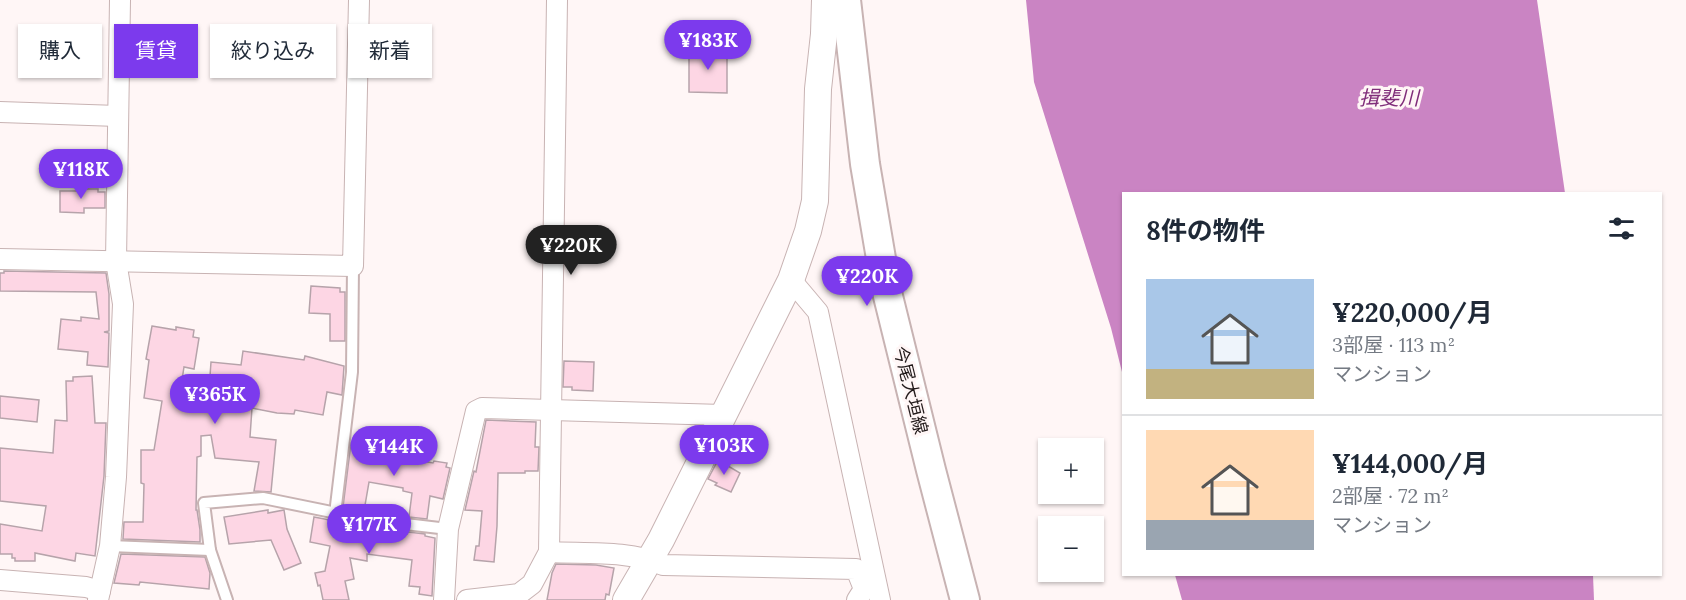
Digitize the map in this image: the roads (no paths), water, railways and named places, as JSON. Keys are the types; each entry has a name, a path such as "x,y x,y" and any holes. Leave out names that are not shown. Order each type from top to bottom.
{"main road":[{"name":"今尾大垣線","path":"846,0 865,164 886,288 965,600"}],"street":[{"path":"0,580 86,587 99,596 110,546 116,477 123,304 116,261 120,0"},
{"path":"0,259 353,266 359,0"},
{"path":"467,600 519,594 532,584 549,552 557,0"},
{"path":"626,600 650,560 791,280 808,231 815,201 818,89 825,0"},
{"path":"0,112 118,116"},
{"path":"791,280 818,312 880,600"},
{"path":"444,600 448,529 476,411 482,408 723,415"},
{"path":"549,552 630,556 663,565 856,569 864,589 857,600"}],"lane":[{"path":"335,514 352,372 353,266"},
{"path":"227,600 210,549 204,503 263,498 335,514 448,529"},
{"path":"110,546 210,549"}],"water":[{"name":"揖斐川","path":"1026,0 1537,0 1565,192 1122,192 1122,372 1111,328 1034,82"},
{"path":"1175,576 1593,576 1594,600 1182,600"}]}
